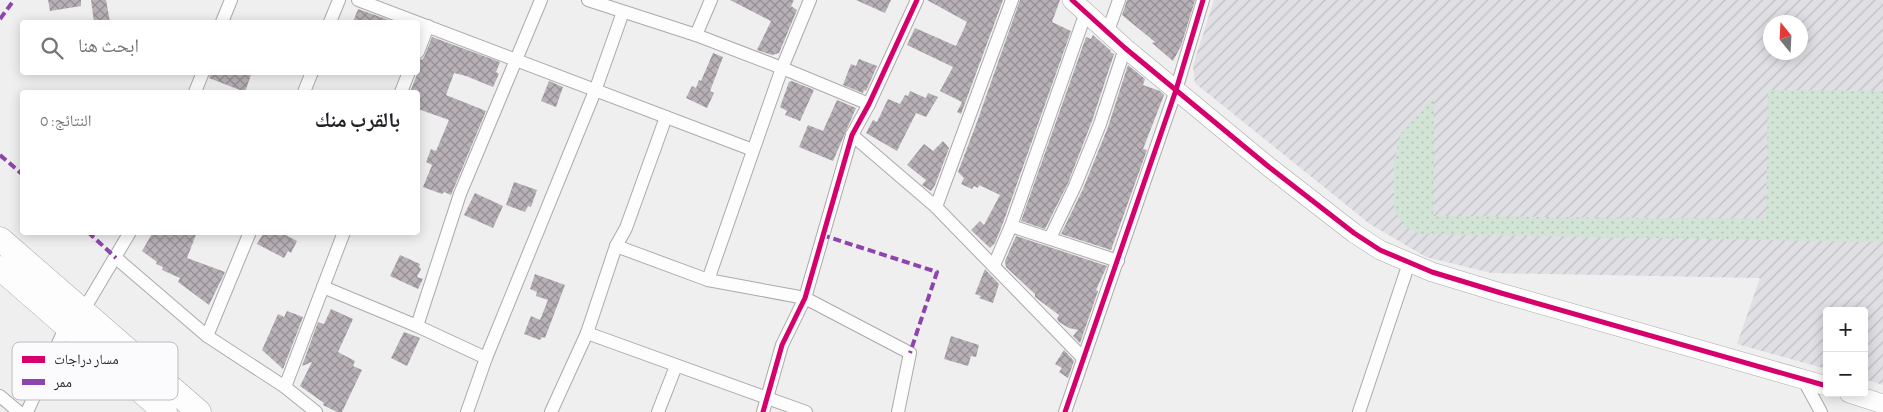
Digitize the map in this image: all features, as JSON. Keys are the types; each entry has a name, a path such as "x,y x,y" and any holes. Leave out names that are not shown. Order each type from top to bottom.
{"highway":[{"path":"0,239 97,342"},
{"path":"0,268 105,342"},
{"path":"178,397 198,412"},
{"path":"153,400 165,412"}],"street":[{"path":"223,20 231,0"},
{"path":"331,20 339,0"},
{"path":"358,0 412,20"},
{"path":"417,326 460,194 541,0"},
{"path":"588,0 696,35 869,104"},
{"path":"696,35 711,0"},
{"path":"708,280 782,68 810,0"},
{"path":"763,412 782,345 804,298 852,135 869,104 917,0"},
{"path":"936,207 1012,0"},
{"path":"1108,32 1119,0"},
{"path":"1065,412 1176,90 1203,0"},
{"path":"994,265 1011,226 1079,6 1125,48 1268,166 1354,233 1380,250 1432,272 1823,385"},
{"path":"467,412 486,358 595,91 623,12"},
{"path":"420,23 753,150"},
{"path":"420,47 428,26"},
{"path":"1050,238 1075,186 1100,124 1125,48"},
{"path":"196,90 201,75"},
{"path":"305,90 311,75"},
{"path":"402,90 408,75"},
{"path":"551,412 587,333 616,246 626,228 666,117"},
{"path":"852,135 936,207 1083,358"},
{"path":"1011,226 1118,261"},
{"path":"62,342 74,319 116,258 128,235"},
{"path":"207,336 249,235"},
{"path":"285,387 343,235"},
{"path":"616,246 708,280 804,298 910,353 898,412"},
{"path":"116,258 207,336 285,387 316,412"},
{"path":"1359,412 1410,263"},
{"path":"323,287 417,326 486,358"},
{"path":"587,333 806,412"},
{"path":"658,412 676,366"},
{"path":"1803,379 1822,412"},
{"path":"0,396 19,412"},
{"path":"1861,397 1883,404"},
{"path":"27,412 33,400"}],"shaded area":[{"path":"1214,0 1883,0 1883,385 1868,380 1868,307 1823,307 1823,368 1737,344 1760,278 1491,273 1426,257 1370,224 1195,83 1193,66"}],"green space":[{"path":"1768,90 1883,91 1883,242 1420,234 1404,226 1394,210 1394,162 1401,133 1434,98 1433,216 1766,219"}],"building":[{"path":"48,0 81,0 81,6 50,11"},
{"path":"91,0 106,0 110,20 94,20"},
{"path":"730,0 794,0 791,6 797,10 779,53 772,55 757,50 771,21"},
{"path":"856,0 891,0 885,13"},
{"path":"927,0 1003,0 961,114 957,112 962,102 940,91 953,67 907,45 915,28 956,46 967,22"},
{"path":"1020,0 1060,0 1052,22 1071,31 1003,223 995,243 990,248 971,230 980,221 984,225 1000,195 979,185 978,188 974,186 972,189 961,184 964,178 958,172"},
{"path":"1127,0 1195,0 1181,46 1173,61 1152,43 1155,42 1122,15"},
{"path":"358,9 389,20 354,20"},
{"path":"1093,35 1114,54 1092,121 1068,183 1045,229 1021,221 1086,37 1091,39"},
{"path":"432,37 500,62 496,72 499,74 493,87 454,73 446,95 486,111 451,195 444,192 442,194 423,187 432,165 426,162 431,149 436,151 449,120 420,110 420,90 411,90 417,75 420,75 420,60 423,59"},
{"path":"713,53 723,57 710,91 714,93 707,108 686,98 692,86 696,88 699,80 701,81"},
{"path":"859,59 877,66 866,91 864,90 863,93 843,85 851,64 856,66"},
{"path":"1128,65 1145,79 1143,85 1160,91 1164,95 1143,149 1147,150 1111,250 1061,234 1083,189 1108,127"},
{"path":"210,75 251,75 246,90 240,90 209,78"},
{"path":"549,81 563,87 556,107 541,101"},
{"path":"792,81 814,90 800,121 785,115 787,111 780,107 789,82"},
{"path":"910,91 926,98 928,93 938,97 926,117 916,113 897,151 866,133 873,120 877,122 888,99 900,104 905,95 908,96"},
{"path":"837,100 856,108 833,161 799,147 808,125 823,131"},
{"path":"943,141 949,148 931,191 922,185 926,180 907,165 924,144 933,151"},
{"path":"514,182 537,190 531,207 528,206 525,212 506,205"},
{"path":"475,193 503,206 493,228 464,215"},
{"path":"151,235 196,235 187,258 225,272 209,305 178,282 180,278 162,270 163,267 156,264 157,262 142,251"},
{"path":"262,235 286,235 297,241 291,253 288,251 284,258 257,244"},
{"path":"1016,236 1107,266 1096,290 1098,291 1080,343 1073,336 1078,330 1069,328 1059,322 1057,319 1059,315 1035,297 1035,294 1006,267 1005,261"},
{"path":"400,255 420,264 419,267 421,269 417,277 423,279 418,289 390,276"},
{"path":"985,269 999,284 993,303 979,298 981,296 975,294"},
{"path":"535,274 565,285 545,338 542,337 540,340 524,334 531,316 540,320 548,300 536,296 537,292 530,289"},
{"path":"331,309 353,319 338,352 355,361 353,366 362,370 342,412 337,412 323,405 324,403 300,386 312,362 302,366 318,322 324,324"},
{"path":"287,311 303,317 283,369 262,350 278,314 284,317"},
{"path":"404,332 420,338 407,366 391,358"},
{"path":"951,336 979,345 976,357 971,356 968,366 944,359"},
{"path":"1064,350 1074,361 1068,378 1059,372 1062,368 1055,364"}],"marked path":[{"path":"0,19 14,0"},
{"path":"0,155 20,172"},
{"path":"91,235 116,258"},
{"path":"822,235 937,272 910,353"}],"cycle path":[{"path":"763,412 782,345 805,298 852,135 869,104 917,0"},
{"path":"1072,0 1125,48 1269,167 1354,233 1380,250 1432,272 1823,385"},
{"path":"1065,412 1176,90 1203,0"}]}
